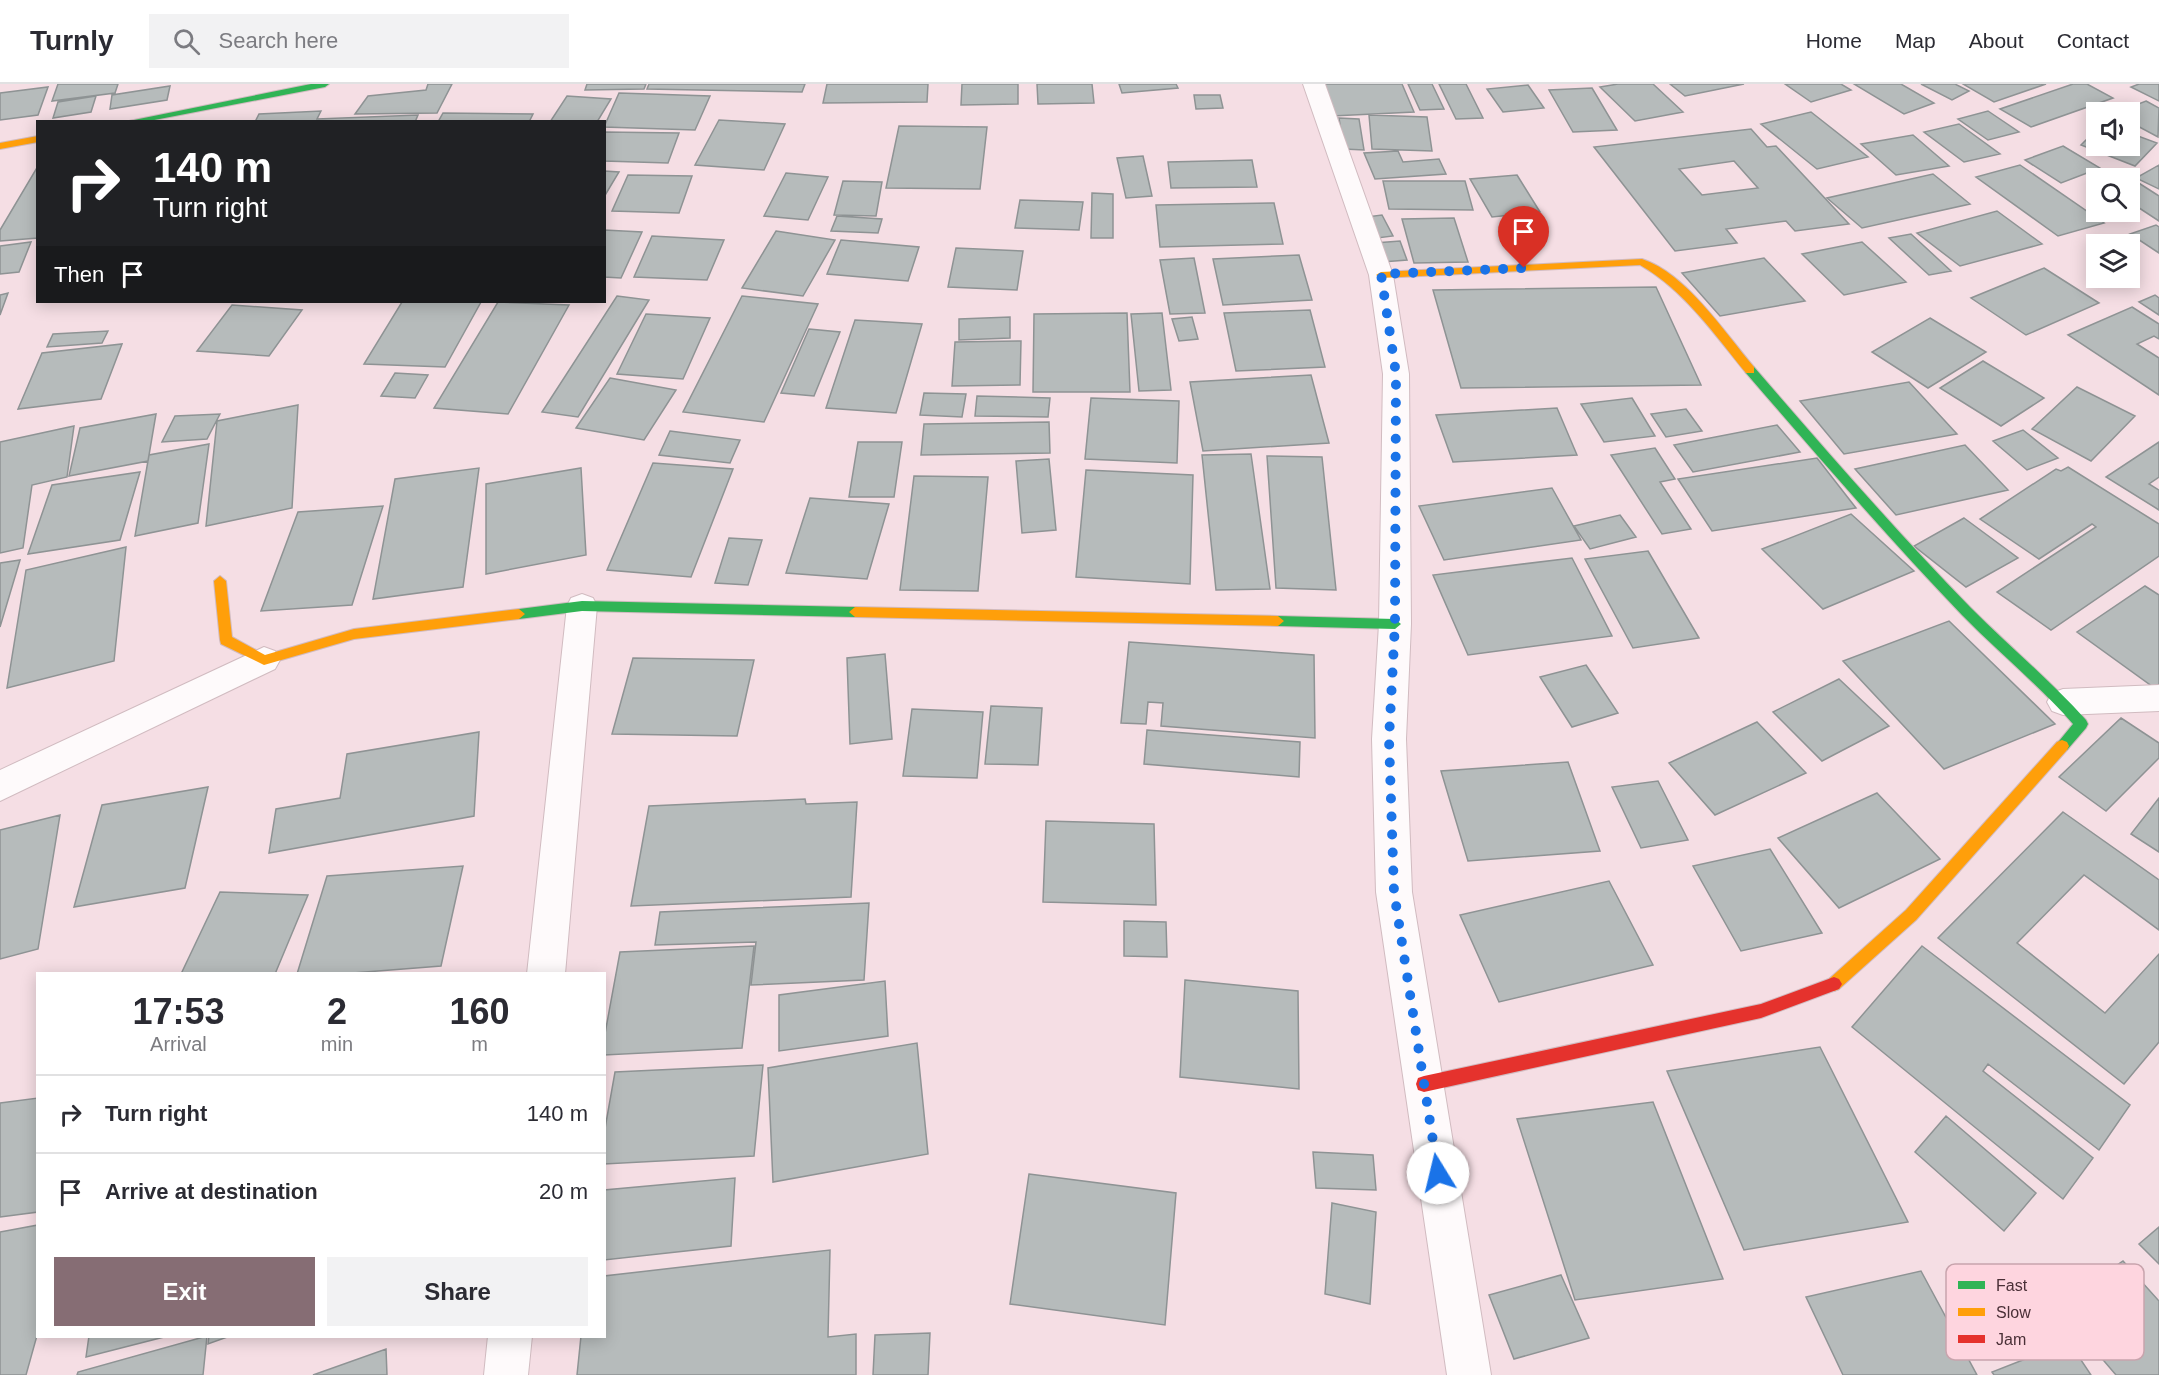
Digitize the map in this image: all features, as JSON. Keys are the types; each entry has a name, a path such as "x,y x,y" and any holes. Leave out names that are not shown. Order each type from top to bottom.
{"street":[{"path":"138,120 325,84"},
{"path":"1314,84 1381,274 1396,374 1395,624 1389,739 1394,892 1469,1375"},
{"path":"0,146 36,139"},
{"path":"1381,274 1642,262 1661,271 1676,285 1891,533 1991,637 2063,702 2081,724 1911,915 1833,985 1761,1011 1424,1084"},
{"path":"220,581 226,640 264,660"},
{"path":"0,786 264,660 354,634 582,606 1395,624"},
{"path":"546,972 582,606"},
{"path":"2063,702 2159,698"},
{"path":"506,1375 510,1338"}],"building":[{"path":"58,84 118,84 115,93 52,101"},
{"path":"428,84 452,84 437,113 355,114 368,96 426,90"},
{"path":"587,84 646,84 644,89 585,90"},
{"path":"649,84 805,84 802,92 647,89"},
{"path":"827,84 928,84 927,102 823,103"},
{"path":"962,84 1018,84 1018,104 961,105"},
{"path":"1037,84 1092,84 1094,103 1038,104"},
{"path":"1119,84 1176,84 1178,88 1122,93"},
{"path":"1321,84 1402,84 1414,112 1332,116"},
{"path":"1408,84 1432,84 1444,109 1420,110"},
{"path":"1439,84 1466,84 1483,118 1456,119"},
{"path":"1618,84 1653,84 1683,112 1635,121 1600,87"},
{"path":"1670,84 1744,84 1685,96"},
{"path":"1785,84 1841,84 1851,90 1811,102"},
{"path":"1854,84 1901,84 1934,103 1904,114"},
{"path":"1921,84 1955,84 1969,91 1952,100"},
{"path":"1963,84 2046,84 1994,102"},
{"path":"2073,84 2087,84 2113,98 2102,102 2086,102 2086,108 2031,127 2000,109"},
{"path":"2139,84 2159,84 2159,101 2131,87"},
{"path":"1528,85 1544,108 1503,112 1487,89"},
{"path":"170,86 167,100 110,109 112,95"},
{"path":"48,87 38,115 0,120 0,93"},
{"path":"1592,88 1617,130 1573,132 1549,90"},
{"path":"619,93 710,96 695,130 606,127"},
{"path":"1194,95 1220,95 1223,108 1196,109"},
{"path":"96,96 91,112 53,118 58,102"},
{"path":"567,96 611,99 598,120 551,120"},
{"path":"2146,101 2159,108 2158,137 2140,127 2140,103"},
{"path":"321,111 317,119 418,115 416,120 256,120 259,114"},
{"path":"1988,111 2019,132 1988,140 1958,119"},
{"path":"1811,112 1868,157 1817,169 1761,124"},
{"path":"443,113 533,114 530,120 439,120"},
{"path":"1369,115 1427,117 1432,151 1372,149"},
{"path":"1339,118 1359,119 1364,150 1344,149"},
{"path":"719,120 785,124 764,170 695,165"},
{"path":"1959,124 2000,154 1964,162 1924,132"},
{"path":"899,126 987,127 980,189 886,188"},
{"path":"1751,129 1767,147 1776,146 1849,224 1795,231 1786,221 1726,229 1737,243 1675,251 1594,147","holes":["1734,161 1758,188 1702,195 1679,169"]},
{"path":"606,132 679,133 668,163 606,161"},
{"path":"1913,135 1949,166 1896,175 1861,144"},
{"path":"2140,137 2157,143 2135,166 2109,156 2140,156"},
{"path":"2063,146 2100,168 2086,168 2086,173 2061,183 2025,160"},
{"path":"1398,151 1403,162 1439,159 1446,174 1375,179 1364,153"},
{"path":"1143,156 1152,196 1126,198 1117,158"},
{"path":"1252,160 1257,187 1171,188 1168,162"},
{"path":"2020,165 2086,211 2086,222 2104,223 2058,236 1976,177"},
{"path":"2159,165 2159,189 2140,180 2140,176"},
{"path":"36,169 36,238 0,241 0,230"},
{"path":"606,171 619,172 606,194"},
{"path":"786,173 828,177 808,220 764,216"},
{"path":"1933,174 1970,204 1862,228 1827,198"},
{"path":"628,175 692,176 679,213 612,211"},
{"path":"1517,175 1540,212 1492,217 1470,179"},
{"path":"843,181 882,182 876,216 834,215"},
{"path":"1383,181 1465,181 1473,210 1389,209"},
{"path":"2140,184 2159,196 2159,221 2140,209"},
{"path":"1092,193 1113,194 1113,238 1091,238"},
{"path":"1020,200 1083,202 1079,230 1015,228"},
{"path":"1274,203 1283,244 1160,247 1156,205"},
{"path":"1997,211 2042,244 1960,266 1917,233"},
{"path":"1382,215 1393,236 1377,238 1366,217"},
{"path":"837,216 882,219 878,233 831,231"},
{"path":"1454,218 1468,262 1414,263 1402,219"},
{"path":"2156,225 2159,227 2159,253 2140,241 2140,234 2130,234"},
{"path":"606,230 642,232 621,278 606,277"},
{"path":"776,231 835,240 803,296 742,288"},
{"path":"1911,234 1951,271 1929,275 1889,238"},
{"path":"652,236 724,240 707,280 634,277"},
{"path":"841,240 919,247 908,281 827,274"},
{"path":"1400,241 1407,260 1382,262 1375,243"},
{"path":"31,242 19,272 0,274 0,246"},
{"path":"1862,242 1906,282 1844,295 1802,254"},
{"path":"956,248 1023,251 1017,290 948,287"},
{"path":"1299,255 1312,300 1223,305 1213,259"},
{"path":"1194,258 1205,313 1170,314 1160,260"},
{"path":"1764,258 1805,301 1720,316 1682,273"},
{"path":"2044,268 2099,303 2026,335 1971,298"},
{"path":"1656,287 1701,385 1461,388 1433,290"},
{"path":"8,293 0,315 0,295"},
{"path":"2155,295 2159,298 2159,315 2139,302"},
{"path":"617,296 649,300 578,417 542,412"},
{"path":"742,296 818,304 764,422 683,412"},
{"path":"401,303 480,303 445,367 364,364"},
{"path":"497,303 569,305 508,414 434,408"},
{"path":"232,305 302,310 269,356 197,351"},
{"path":"2132,307 2159,324 2159,339 2154,336 2137,344 2159,358 2159,395 2068,335"},
{"path":"1310,310 1325,367 1236,371 1224,313"},
{"path":"1127,313 1130,392 1033,392 1034,314"},
{"path":"1162,313 1171,390 1139,391 1131,314"},
{"path":"646,314 710,318 683,379 617,374"},
{"path":"1010,317 1010,338 959,340 959,319"},
{"path":"1192,317 1198,339 1179,341 1172,319"},
{"path":"1930,318 1986,352 1928,388 1872,352"},
{"path":"855,320 922,324 896,413 826,408"},
{"path":"809,329 840,332 814,396 781,393"},
{"path":"108,331 102,343 47,347 53,334"},
{"path":"1021,341 1020,385 952,386 955,342"},
{"path":"122,344 101,399 18,409 42,353"},
{"path":"1983,361 2044,398 2001,426 1940,388"},
{"path":"395,373 428,375 415,398 381,396"},
{"path":"1311,375 1329,443 1203,451 1190,382"},
{"path":"610,378 676,390 644,440 576,428"},
{"path":"1909,382 1957,434 1844,454 1800,401"},
{"path":"2077,387 2135,416 2091,461 2032,429"},
{"path":"924,393 966,394 962,417 920,415"},
{"path":"977,396 1050,398 1048,417 975,416"},
{"path":"1091,398 1179,401 1177,463 1085,459"},
{"path":"1632,398 1655,436 1604,442 1581,404"},
{"path":"298,405 292,508 206,526 217,421"},
{"path":"1557,408 1577,455 1453,462 1436,415"},
{"path":"1686,409 1702,431 1666,437 1651,414"},
{"path":"156,414 148,461 69,476 80,428"},
{"path":"220,414 207,439 162,442 175,416"},
{"path":"1049,422 1050,453 921,455 924,424"},
{"path":"1777,425 1800,452 1693,472 1674,445"},
{"path":"74,426 67,477 32,485 23,548 0,553 0,442"},
{"path":"2023,430 2058,458 2027,470 1993,441"},
{"path":"670,431 740,440 730,463 659,455"},
{"path":"858,442 902,442 894,497 849,497"},
{"path":"2159,442 2159,477 2149,484 2159,490 2159,510 2106,477"},
{"path":"209,444 198,523 135,536 149,455"},
{"path":"1965,445 2008,490 1896,515 1855,469"},
{"path":"1655,448 1675,479 1660,482 1691,529 1662,534 1611,455"},
{"path":"1251,454 1270,589 1216,590 1202,455"},
{"path":"1267,456 1322,457 1336,590 1276,588"},
{"path":"1817,458 1856,508 1712,531 1678,479"},
{"path":"1049,459 1056,530 1022,533 1016,461"},
{"path":"653,463 733,469 691,577 607,570"},
{"path":"2068,467 2159,524 2159,556 2051,630 1997,592 2096,527 2092,524 2039,559 1980,519 2056,469 2061,471"},
{"path":"479,468 463,587 373,599 395,479"},
{"path":"581,468 586,555 486,574 486,484"},
{"path":"1086,470 1193,475 1190,584 1076,577"},
{"path":"140,472 120,540 28,554 52,485"},
{"path":"914,476 988,477 978,591 900,590"},
{"path":"1552,488 1581,540 1444,560 1419,506"},
{"path":"810,498 889,504 867,579 786,573"},
{"path":"383,506 352,605 261,611 298,512"},
{"path":"1851,514 1914,571 1823,609 1762,549"},
{"path":"1620,515 1636,537 1590,549 1574,526"},
{"path":"1964,518 2018,558 1966,587 1914,546"},
{"path":"729,538 762,540 748,585 715,583"},
{"path":"126,547 114,661 7,688 26,570"},
{"path":"1648,551 1699,638 1633,648 1585,559"},
{"path":"1572,558 1612,636 1468,655 1433,575"},
{"path":"20,560 0,627 0,563"},
{"path":"2145,586 2159,595 2159,687 2156,689 2077,632"},
{"path":"1949,621 2055,724 1944,769 1843,661"},
{"path":"1129,642 1314,655 1315,738 1161,726 1163,703 1148,702 1146,724 1121,723"},
{"path":"885,654 892,739 850,744 847,658"},
{"path":"633,658 754,660 737,736 612,734"},
{"path":"1586,665 1618,713 1572,727 1540,677"},
{"path":"1839,679 1889,726 1822,761 1773,712"},
{"path":"991,706 1042,708 1038,765 985,764"},
{"path":"912,709 983,712 977,778 903,776"},
{"path":"2121,718 2159,743 2159,758 2106,811 2059,777"},
{"path":"1757,722 1806,773 1715,815 1669,763"},
{"path":"1147,730 1300,742 1299,777 1144,764"},
{"path":"479,732 474,816 269,853 276,809 340,798 347,754"},
{"path":"1568,762 1600,851 1468,861 1441,771"},
{"path":"1658,781 1688,840 1641,848 1612,787"},
{"path":"208,787 185,888 74,907 102,805"},
{"path":"1877,793 1940,859 1839,908 1778,838"},
{"path":"2159,798 2159,852 2131,834"},
{"path":"805,799 806,804 857,802 851,897 631,906 649,806"},
{"path":"2063,812 2159,880 2159,930 2084,875 2017,943 2105,1013 2159,954 2159,1042 2124,1084 1938,938"},
{"path":"60,815 38,949 0,959 0,830"},
{"path":"1046,821 1154,824 1156,905 1043,902"},
{"path":"1770,849 1822,933 1741,951 1693,866"},
{"path":"463,866 441,966 365,972 298,972 327,876"},
{"path":"1609,881 1653,965 1499,1002 1460,915"},
{"path":"220,892 308,895 276,972 182,972"},
{"path":"869,903 864,980 751,985 756,942 655,945 660,912"},
{"path":"1124,921 1166,922 1167,957 1124,956"},
{"path":"754,946 742,1048 606,1055 606,1028 620,952"},
{"path":"1922,946 2130,1105 2099,1150 1988,1064 1983,1071 2093,1158 2063,1199 1852,1027"},
{"path":"1185,980 1298,991 1299,1089 1180,1077"},
{"path":"885,981 888,1036 779,1051 779,995"},
{"path":"917,1043 928,1154 773,1182 768,1068"},
{"path":"1820,1047 1908,1222 1744,1250 1667,1071"},
{"path":"763,1065 754,1156 606,1164 606,1123 615,1072"},
{"path":"36,1098 36,1212 0,1217 0,1103"},
{"path":"1653,1102 1723,1279 1575,1300 1517,1119"},
{"path":"1946,1116 2036,1193 2004,1231 1915,1152"},
{"path":"1313,1152 1373,1155 1376,1190 1316,1188"},
{"path":"1029,1174 1176,1193 1165,1325 1010,1304"},
{"path":"735,1178 731,1246 606,1260 606,1190"},
{"path":"1332,1203 1376,1212 1370,1304 1325,1294"},
{"path":"36,1225 36,1338 26,1375 0,1375 0,1232"},
{"path":"2159,1227 2159,1264 2139,1244"},
{"path":"830,1250 828,1337 856,1334 856,1375 577,1375 581,1338 606,1338 606,1276"},
{"path":"1921,1271 1946,1317 1946,1360 1969,1360 1977,1375 1843,1375 1806,1297"},
{"path":"1561,1275 1589,1338 1514,1359 1489,1295"},
{"path":"2144,1284 2159,1301 2159,1375 2116,1375 2103,1360 2144,1360"},
{"path":"930,1333 928,1375 873,1375 875,1335"},
{"path":"89,1338 160,1338 86,1357"},
{"path":"207,1338 203,1375 77,1375 78,1372"},
{"path":"209,1338 224,1338 208,1344"},
{"path":"386,1349 387,1375 313,1375"},
{"path":"2023,1360 2081,1360 2091,1375 1994,1375 1992,1372"}],"traffic: fast":[{"path":"138,120 325,84"},
{"path":"1750,370 1939,583 2081,724 2062,746"},
{"path":"519,614 582,606 855,612"},
{"path":"1278,621 1395,624"}],"traffic: slow":[{"path":"0,146 36,139"},
{"path":"1381,275 1642,262 1658,271 1687,295 1750,370"},
{"path":"220,581 226,640 264,660 354,634 519,614"},
{"path":"855,612 1278,621"},
{"path":"1834,984 1911,915 2062,746"}],"traffic: jam":[{"path":"1424,1084 1761,1011 1834,984"}],"route":[{"path":"1438,1173 1394,892 1389,739 1395,624 1396,374 1381,274 1524,268"}]}
